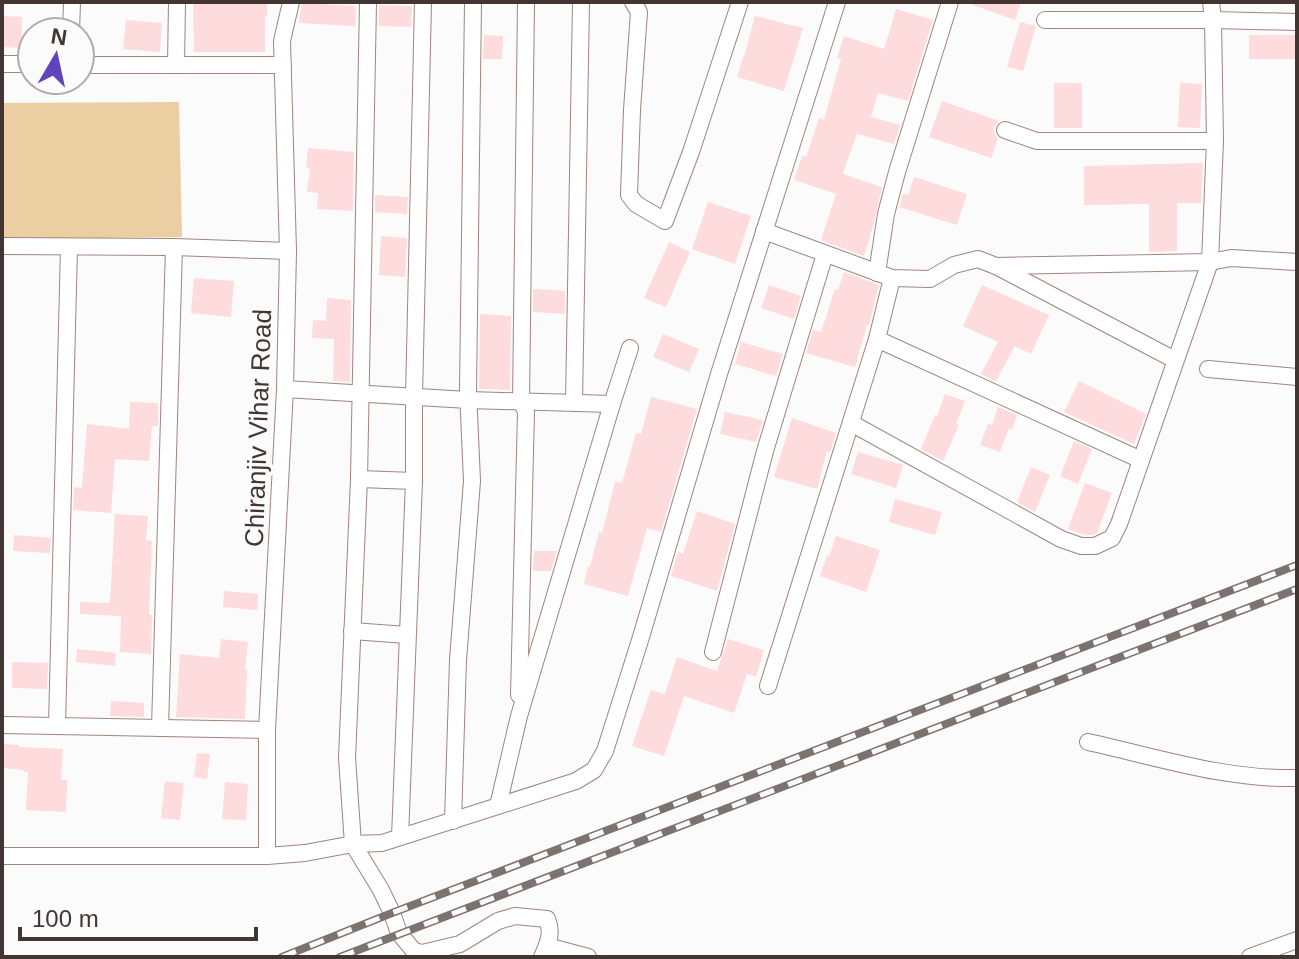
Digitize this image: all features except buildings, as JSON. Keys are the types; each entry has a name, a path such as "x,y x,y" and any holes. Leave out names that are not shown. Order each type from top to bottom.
{"street":[{"path":"176,65 177,2"},
{"name":"Chiranjiv Vihar Road","path":"267,856 267,730 285,389 288,251 282,41 291,2"},
{"path":"368,2 359,479 347,758 353,844 381,890 399,933 412,954 460,944 498,921 515,916 547,919 551,934 545,951 588,957"},
{"path":"400,837 414,481 423,2"},
{"path":"453,821 458,660 472,481 468,400 473,2"},
{"path":"519,716 526,412 521,401 526,2"},
{"path":"574,403 581,2"},
{"path":"633,2 639,12 629,195 636,204 665,221 740,2"},
{"path":"2,856 267,856 382,843 576,781 594,770 605,751 719,374 837,2"},
{"path":"768,686 877,339 885,276 886,214 950,2"},
{"path":"851,423 1061,539 1081,546 1095,546 1112,538 1210,262 1215,141 1211,2"},
{"path":"1045,20 1297,22"},
{"path":"96,65 283,65"},
{"path":"1005,130 1037,141 1215,141"},
{"path":"764,231 885,276 930,279 954,265 978,259 1175,360"},
{"path":"2,246 288,251"},
{"path":"57,726 69,247"},
{"path":"160,728 174,247"},
{"path":"713,652 765,451 825,254"},
{"path":"996,266 1210,262 1231,258 1297,262"},
{"path":"877,339 1141,460"},
{"path":"498,806 519,716 630,348"},
{"path":"1208,369 1297,377"},
{"path":"285,389 468,400 612,404"},
{"path":"359,479 414,481"},
{"path":"352,631 407,635"},
{"path":"2,725 267,730"},
{"path":"1088,742 1240,776 1297,778"},
{"path":"1250,957 1297,940"}],"shaded area":[{"path":"179,102 182,237 2,239 2,103"}],"railway":[{"path":"282,957 1297,565"},
{"path":"340,957 1297,589"}]}
